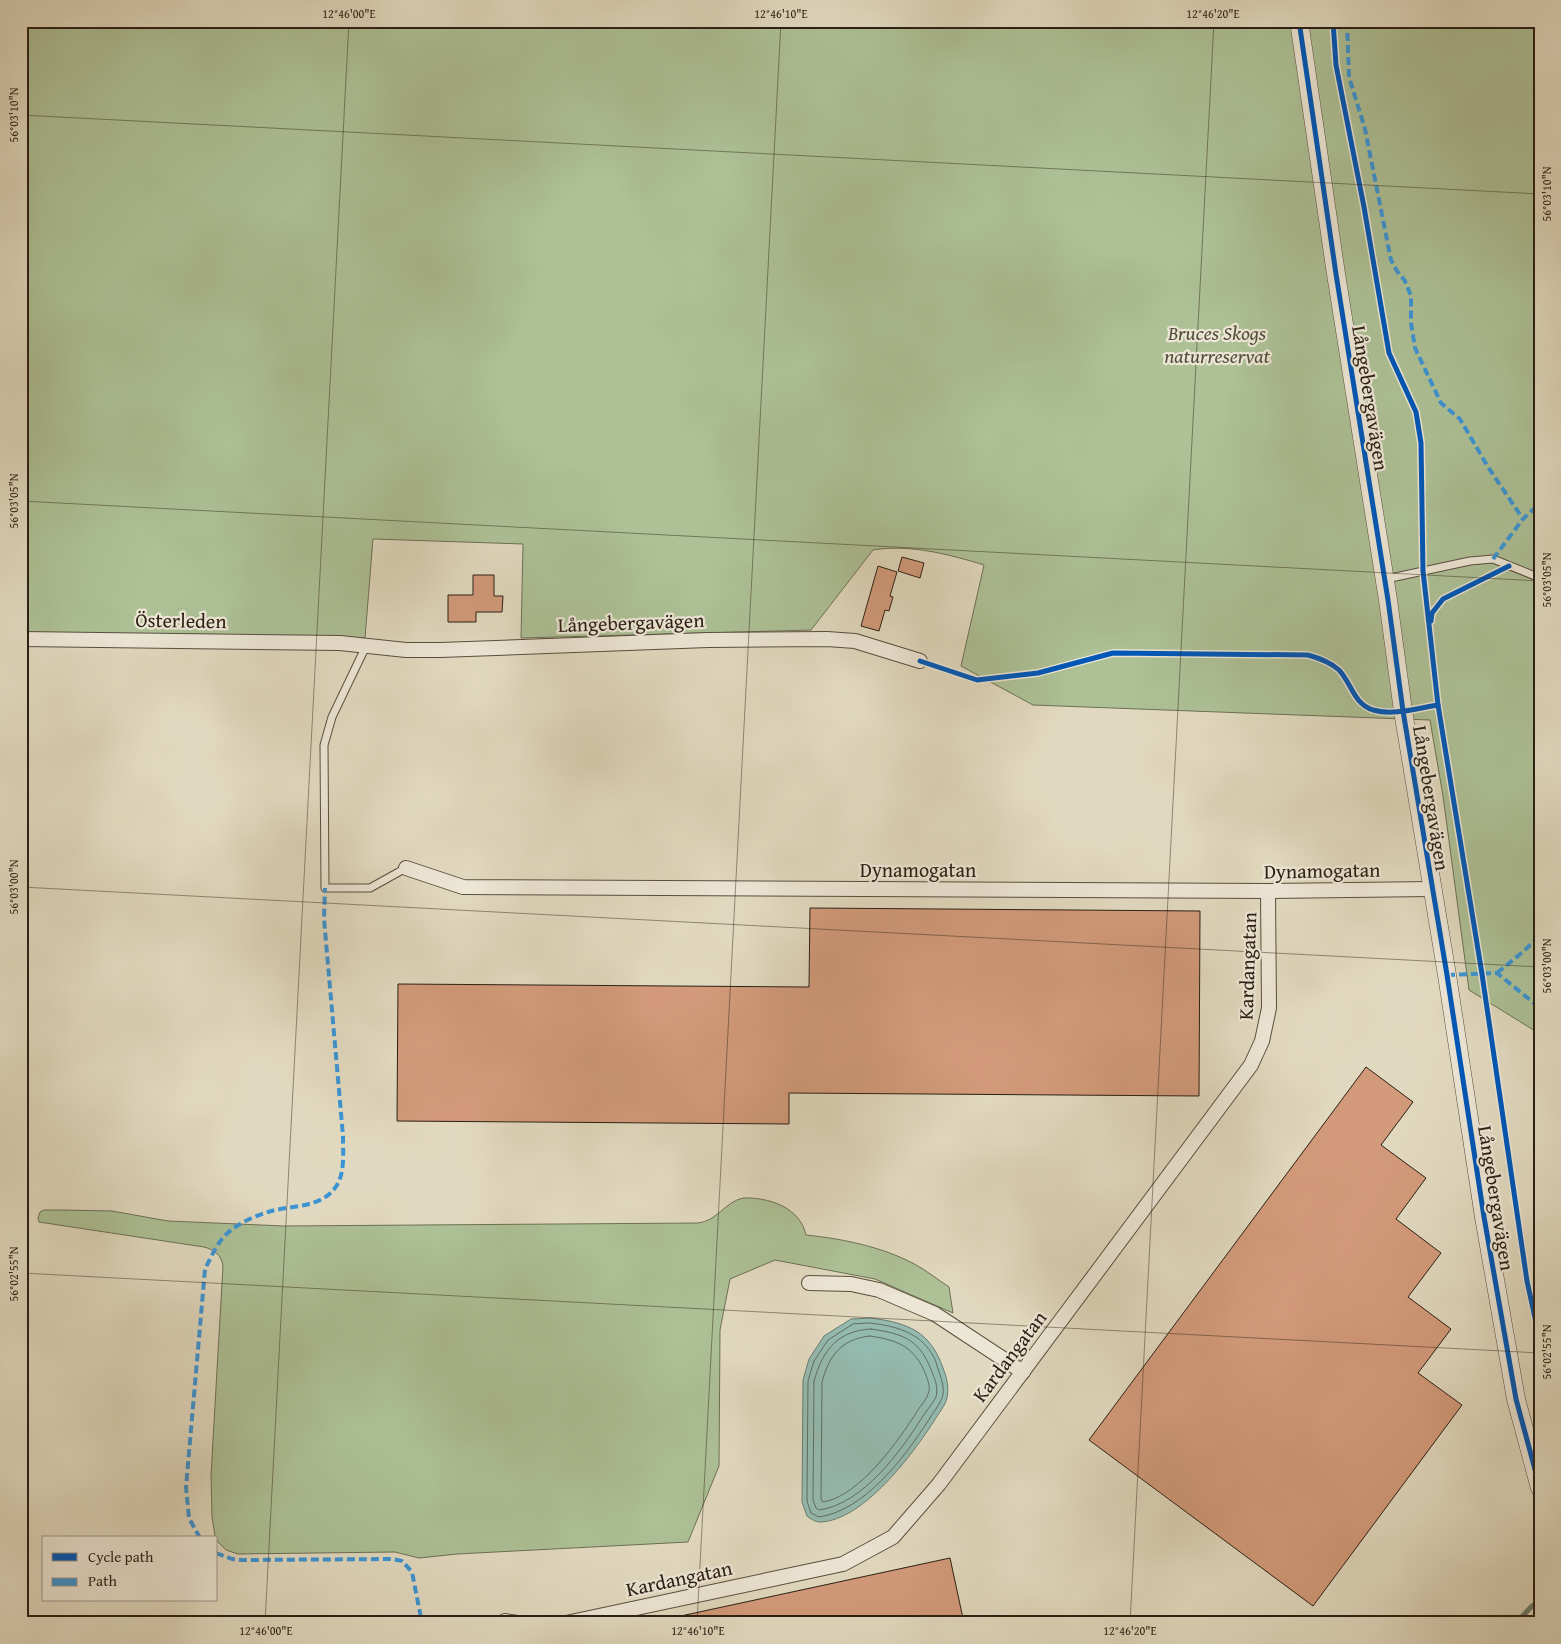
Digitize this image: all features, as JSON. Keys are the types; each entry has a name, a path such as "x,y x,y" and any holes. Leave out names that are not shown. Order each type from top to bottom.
{"street":[{"name":"Långebergavägen","path":"1299,21 1333,255 1385,579 1403,711 1503,1330 1516,1399 1540,1488"},
{"name":"Österleden","path":"21,639 340,643"},
{"name":"Långebergavägen","path":"340,643 406,650 473,650 708,640 836,639 868,644 920,661"},
{"name":"Dynamogatan","path":"406,868 463,887 1268,891 1431,889"},
{"name":"Kardangatan","path":"566,1623 843,1564 893,1538 915,1513 1022,1372 1251,1065 1262,1041 1269,1008 1268,891"},
{"path":"809,1283 851,1284 879,1290 936,1314 1022,1372"}],"lane":[{"path":"1385,579 1470,561 1493,559 1540,578"},
{"path":"366,646 332,717 324,745 325,888 370,888 406,868"}],"green space":[{"name":"Bruces Skogs naturreservat","path":"21,21 1540,21 1540,1034 1469,990 1443,796 1430,720 1033,705 961,666 984,565 957,557 915,549 887,548 873,550 811,630 521,638 523,544 373,539 365,638 21,636"},
{"path":"753,1198 772,1202 782,1206 797,1217 803,1225 806,1235 866,1246 896,1255 910,1262 949,1287 953,1313 875,1279 775,1260 730,1279 720,1330 719,1466 688,1542 457,1554 419,1558 395,1552 238,1554 226,1550 218,1542 218,1536 215,1536 212,1517 211,1475 223,1266 221,1258 214,1251 204,1247 39,1222 38,1218 40,1212 44,1210 62,1210 112,1211 168,1221 284,1226 698,1223 711,1219 737,1200"}],"water":[{"path":"871,1318 907,1326 924,1337 938,1355 947,1379 947,1398 925,1435 885,1484 853,1510 836,1519 816,1521 807,1516 802,1502 803,1380 809,1359 824,1336 851,1319"}],"building":[{"path":"902,557 924,563 920,578 898,571"},
{"path":"878,566 897,572 890,596 893,597 889,611 885,610 879,631 861,626"},
{"path":"473,575 494,575 494,596 503,596 502,612 476,612 476,622 448,622 448,595 473,595"},
{"path":"810,908 1200,911 1199,1096 789,1093 789,1124 397,1121 398,984 809,987"},
{"path":"1366,1067 1413,1102 1381,1145 1426,1178 1396,1219 1441,1253 1408,1297 1451,1329 1418,1373 1462,1405 1313,1606 1089,1440"},
{"path":"950,1558 964,1623 677,1623 676,1617"}],"waterway":[{"path":"1516,1623 1532,1606 1540,1602"}],"marked path":[{"path":"1347,21 1349,77 1365,129 1391,260 1405,281 1411,296 1411,323 1415,348 1441,403 1460,419 1488,467 1523,519"},
{"path":"1493,559 1523,519 1540,503"},
{"path":"199,1536 189,1518 186,1487 205,1269 219,1242 232,1229 264,1213 316,1202 331,1192 340,1180 343,1161 343,1136 324,919 325,888"},
{"path":"1497,973 1540,935"},
{"path":"1447,975 1497,973 1540,1008"},
{"path":"218,1554 232,1559 242,1560 392,1559 402,1561 412,1572 422,1623"}],"cycle path":[{"path":"1299,21 1336,274 1388,600 1403,711 1447,975 1484,1217 1516,1399 1540,1488"},
{"path":"1333,21 1336,65 1364,207 1389,353 1416,412 1421,443 1423,571 1438,705 1482,974 1527,1281 1540,1341"},
{"path":"1431,621 1432,613 1443,599 1509,566"},
{"path":"920,661 977,680 1038,673 1113,653 1308,655 1324,661 1339,670 1361,703 1373,710 1397,712 1438,705"}]}
